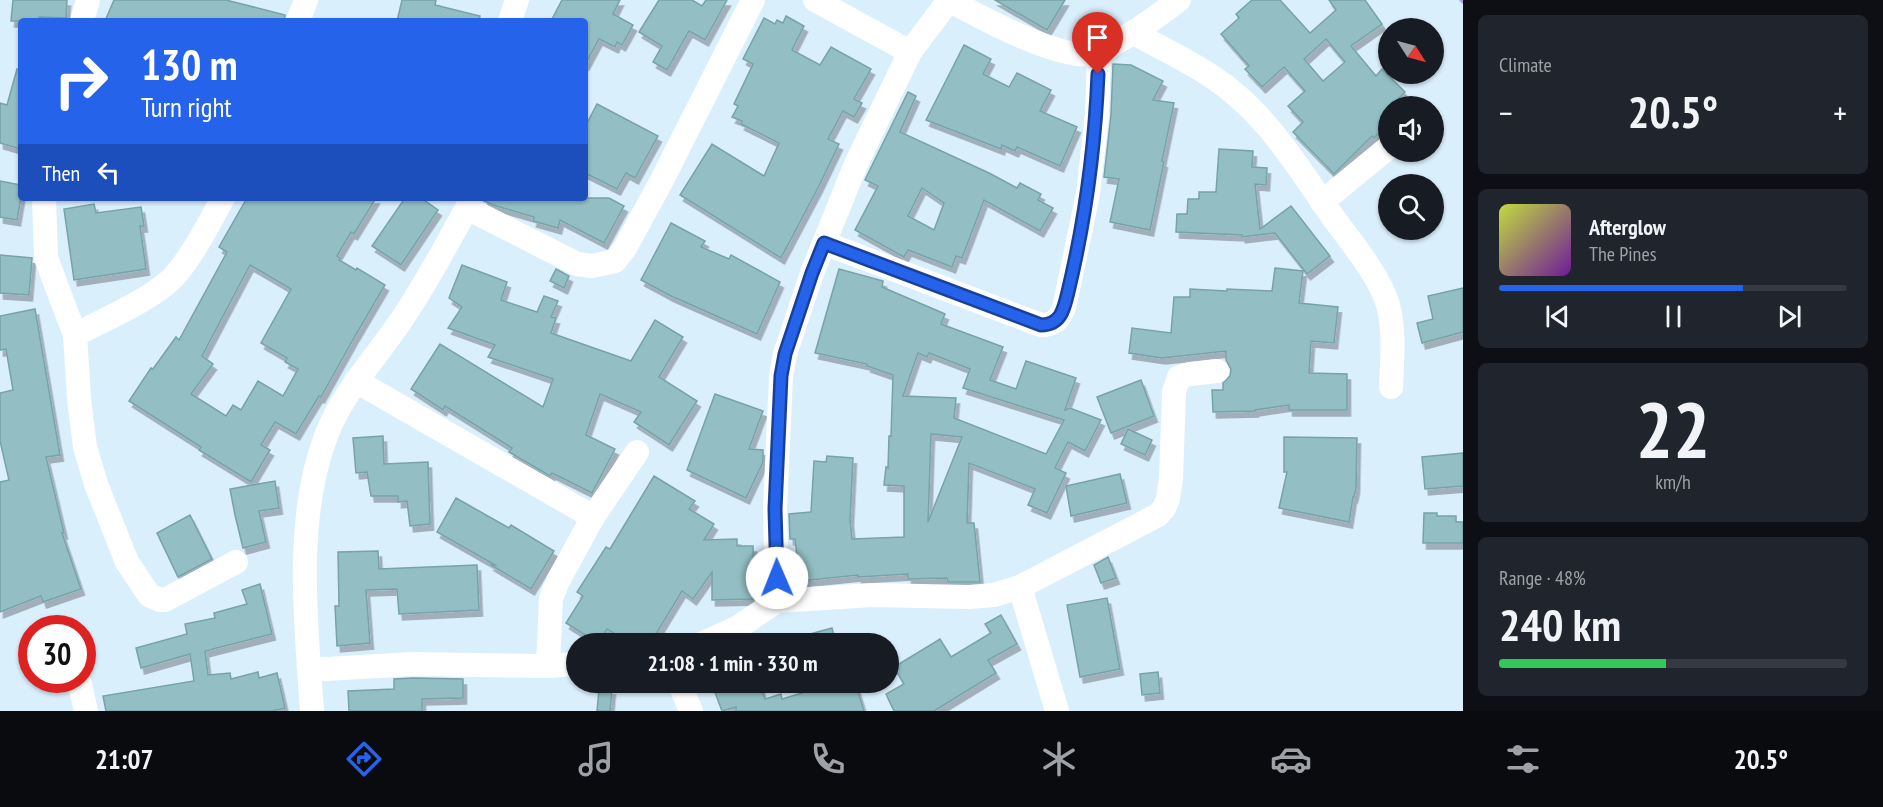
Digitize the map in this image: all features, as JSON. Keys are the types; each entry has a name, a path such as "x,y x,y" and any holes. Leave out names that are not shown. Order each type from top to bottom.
{"street":[{"path":"83,18 88,0"},
{"path":"299,18 306,0"},
{"path":"511,18 517,0"},
{"path":"312,711 304,570 311,486 326,435 341,404 400,323 433,271 469,203 576,264 592,266 615,261 625,248 662,180 753,0"},
{"path":"815,0 910,52"},
{"path":"777,601 775,509 781,376 785,354 812,273 856,164 910,52 949,0 1000,27 1035,42 1084,56 1099,53 1134,33 1179,0"},
{"path":"1134,33 1215,78 1246,103 1267,125 1297,165 1374,276 1388,304 1393,343 1391,387"},
{"path":"824,243 1041,325 1049,325 1056,321 1066,298 1088,194 1099,53"},
{"path":"1322,202 1378,156"},
{"path":"44,201 46,258 75,336 85,447 96,484 128,562 144,588 155,598 165,600 236,562"},
{"path":"75,336 154,293 176,275 197,245 221,201"},
{"path":"727,633 738,628 777,601 873,595 969,597 994,595 1020,587 1158,515 1168,499 1171,478 1176,384 1179,377 1217,371"},
{"path":"356,381 593,517"},
{"path":"548,666 551,598 558,580 593,517 637,452"},
{"path":"1020,587 1057,711"},
{"path":"309,670 413,664 566,665"},
{"path":"82,693 86,711"},
{"path":"684,693 691,711"}],"building":[{"path":"13,0 67,0 66,18 18,18 18,21 11,21"},
{"path":"114,0 226,0 285,15 284,18 106,18"},
{"path":"402,0 436,0 435,5 480,16 480,18 398,18"},
{"path":"562,0 620,0 613,14 633,25 622,45 617,42 615,47 599,39 588,59 588,18 553,18"},
{"path":"659,0 692,0 702,6 706,0 727,0 705,40 689,31 667,70 653,62 662,46 639,32"},
{"path":"995,0 1065,0 1047,30"},
{"path":"1252,0 1280,0 1310,33 1336,10 1329,0 1365,0 1378,18 1378,27 1351,46 1376,76 1378,74 1378,84 1397,84 1405,92 1401,96 1378,96 1378,134 1374,138 1372,136 1334,174 1293,132 1303,122 1288,106 1305,91 1284,67 1262,87 1245,69 1249,66 1221,34 1239,18 1236,14","holes":["1326,39 1345,62 1323,81 1304,59"]},
{"path":"786,16 804,26 792,50 820,65 831,47 871,69 854,99 862,103 854,117 843,111 828,139 839,144 781,258 680,195 712,144 764,176 779,143 732,117 738,106 734,104 753,64 743,59 764,18 775,24 777,20 783,23"},
{"path":"964,45 991,59 983,74 1009,87 1017,73 1051,90 1040,111 1077,127 1060,166 1017,147 1015,151 1002,145 1001,149 926,120"},
{"path":"1113,64 1131,65 1163,81 1153,100 1174,103 1150,230 1110,222 1119,179 1104,177 1111,115"},
{"path":"18,69 18,148 0,143 0,103 7,105"},
{"path":"908,92 916,96 900,132 1017,188 1020,183 1041,194 1038,200 1053,208 1040,231 984,200 962,258 956,256 952,267 908,250 904,257 855,230 878,186 865,180","holes":["922,188 944,203 934,230 908,216"]},
{"path":"597,104 658,136 635,178 626,173 617,189 588,174 588,121"},
{"path":"1219,149 1253,151 1252,167 1267,168 1266,185 1255,184 1260,229 1291,206 1330,256 1307,274 1275,233 1242,237 1242,235 1176,232 1177,214 1187,214 1188,199 1199,199 1199,192 1216,192"},
{"path":"0,181 18,184 18,201 20,201 17,220 0,217"},
{"path":"588,198 609,198 624,206 604,243 560,220 558,228 533,221 534,217 484,201 588,201"},
{"path":"245,201 374,201 354,234 351,232 337,256 339,260 385,285 321,397 319,396 296,434 275,422 261,445 270,450 251,482 199,450 201,447 129,401 151,368 153,369 176,337 179,340 227,252 219,247","holes":["250,265 291,289 261,343 287,358 285,362 298,369 283,396 258,381 241,410 233,405 226,416 191,394 213,364 202,356"]},
{"path":"403,201 425,201 438,210 401,265 372,246"},
{"path":"94,204 96,213 141,207 144,226 140,226 146,269 74,280 64,209"},
{"path":"671,223 705,241 701,247 729,259 731,255 780,282 757,334 671,296 641,280"},
{"path":"0,255 32,258 29,295 0,293"},
{"path":"462,265 507,282 501,300 537,312 544,296 558,301 551,317 556,318 551,333 631,361 655,320 683,337 659,377 697,401 669,445 634,422 641,412 600,394 586,435 615,449 592,493 552,473 550,476 509,452 512,448 445,406 443,410 411,389 440,344 543,407 553,379 488,357 495,345 448,328 462,307 449,298"},
{"path":"1275,268 1303,271 1299,303 1338,307 1334,343 1311,341 1309,373 1347,374 1347,410 1289,410 1289,405 1255,411 1213,412 1212,390 1223,390 1223,383 1230,376 1231,369 1226,360 1226,351 1162,358 1129,353 1132,328 1171,333 1174,297 1190,297 1190,289 1272,291"},
{"path":"556,269 569,276 564,288 550,281"},
{"path":"839,269 883,281 882,287 945,314 941,324 1003,347 990,380 1016,389 1026,361 1076,378 1065,410 1070,408 1101,420 1085,451 1068,442 1055,468 1066,473 1047,513 1028,505 1035,489 969,463 967,523 974,523 980,582 948,582 947,578 908,579 908,574 858,577 858,575 800,581 795,539 790,539 789,514 811,512 814,461 826,462 827,456 853,458 850,520 852,539 904,537 904,486 884,485 886,467 888,468 889,436 891,436 893,375 867,366 867,364 815,353","holes":["918,353 927,357 929,353 970,369 963,388 1064,420 1046,454 954,418 956,398 903,396","931,434 962,437 928,522"]},
{"path":"1463,288 1463,332 1422,343 1417,323 1433,319 1428,296"},
{"path":"35,309 60,455 46,457 64,533 62,533 81,589 43,602 41,596 0,612 0,482 9,480 0,441 0,393 13,390 6,349 0,350 0,316"},
{"path":"1141,380 1154,416 1111,433 1097,397"},
{"path":"715,394 763,411 749,449 763,450 763,462 746,498 687,470"},
{"path":"1128,429 1152,440 1145,455 1121,444"},
{"path":"383,436 384,464 428,462 430,524 410,526 407,501 398,502 398,496 371,496 367,472 356,473 353,438"},
{"path":"1284,437 1357,438 1356,488 1349,522 1279,508 1287,472 1284,472"},
{"path":"1463,453 1463,486 1425,489 1422,457"},
{"path":"1120,474 1127,503 1071,516 1066,486"},
{"path":"654,476 695,501 689,509 714,524 704,540 737,539 737,546 753,546 754,599 712,600 712,572 693,599 682,591 657,633 613,633 607,629 604,633 582,633 566,623 583,596 577,592 606,547 610,549"},
{"path":"275,481 279,508 259,511 266,542 243,548 230,489"},
{"path":"456,498 509,528 511,525 554,551 531,589 491,565 495,565 437,532"},
{"path":"1424,513 1456,516 1456,522 1463,522 1463,543 1423,543"},
{"path":"190,515 212,559 178,577 157,533"},
{"path":"378,551 379,569 477,565 479,610 399,614 397,589 366,590 370,643 337,646 335,606 339,606 338,552"},
{"path":"1108,557 1116,578 1101,583 1094,565"},
{"path":"260,584 272,634 205,651 208,675 230,673 231,679 258,672 259,678 277,673 285,708 272,711 106,711 103,696 194,681 190,654 141,668 136,648 187,634 185,624 215,618 214,613 247,604 242,590"},
{"path":"1107,598 1120,669 1080,677 1067,605"},
{"path":"1001,615 1017,644 988,660 996,673 934,711 894,711 886,694 899,693 899,687 904,684 899,676 899,664 940,639 951,657 991,633 985,624"},
{"path":"832,628 833,633 814,633"},
{"path":"1158,672 1160,693 1142,695 1140,674"},
{"path":"394,679 463,679 463,698 422,699 422,711 349,711 348,691 394,689"},
{"path":"599,693 612,693 610,711 597,711"},
{"path":"715,693 763,693 765,699 781,694 782,699 802,693 858,693 864,711 736,711 736,707 722,711"}],"route":[{"path":"777,578 775,509 781,376 785,354 824,243 1041,325 1049,325 1056,321 1064,308 1088,194 1098,74"}]}
